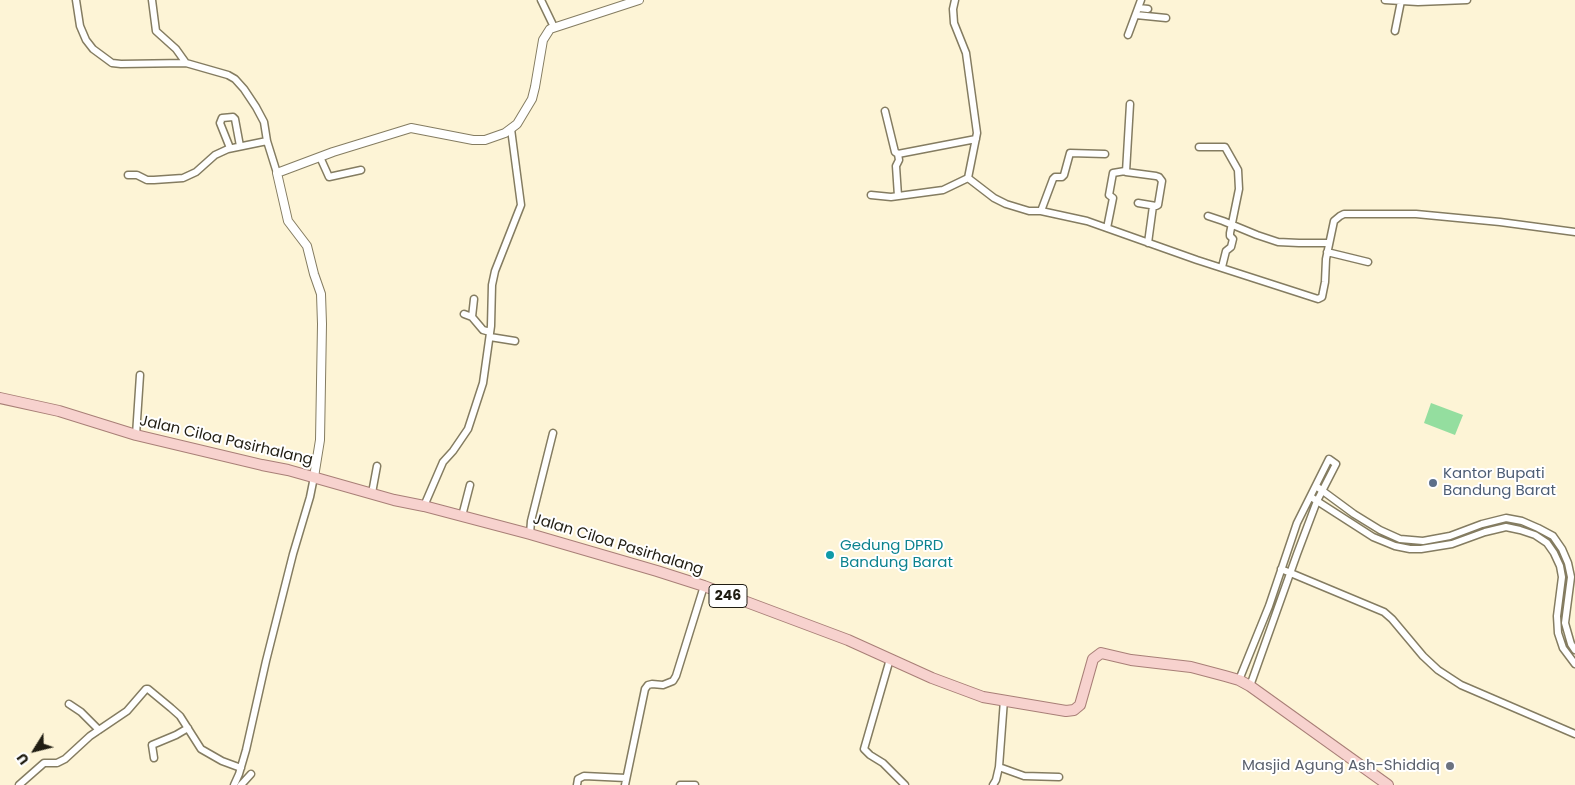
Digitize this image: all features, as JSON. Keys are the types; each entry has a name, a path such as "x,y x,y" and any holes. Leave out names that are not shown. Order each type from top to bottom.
{"main road":[{"name":"Jalan Ciloa Pasirhalang","path":"0,398 59,411 136,435 288,470 394,500 530,534 704,586 848,640 932,678 984,697 1066,711 1074,710 1080,705 1094,660 1101,653 1131,660 1191,667 1239,680 1250,686 1374,781 1388,785"}],"street":[{"path":"76,0 80,26 86,40 93,49 112,63 186,63 213,70 236,79 256,106 264,122 288,222 307,246 321,294 320,440 314,477 266,660 253,722 241,768 234,785"},
{"path":"152,0 156,31 176,49 186,63"},
{"path":"541,0 554,27"},
{"path":"277,173 411,128 473,140 485,140 498,136 512,129 517,124 532,98 543,40 547,32 554,27 627,2 639,0"},
{"path":"955,0 953,9 954,23 967,58 977,133 968,178"},
{"path":"1128,35 1141,0"},
{"path":"1385,0 1438,2 1467,0"},
{"path":"1395,31 1400,1"},
{"path":"1139,8 1148,9"},
{"path":"1136,16 1166,18"},
{"path":"1125,170 1130,104"},
{"path":"885,111 898,154 896,166 898,196"},
{"path":"230,148 220,123 222,118 233,117 235,119 240,146"},
{"path":"424,506 443,462 454,451 468,429 483,383 490,335 494,271 521,205 512,129"},
{"path":"128,176 154,180 183,178 196,172 215,155 230,148 267,140"},
{"path":"898,154 976,140"},
{"path":"1199,147 1225,147 1238,170 1240,190 1230,236 1233,239 1226,251 1222,267"},
{"path":"1041,211 1053,179 1064,175 1069,153 1105,154"},
{"path":"320,157 329,177 361,170"},
{"path":"1125,170 1126,173 1161,178 1160,203 1156,206 1138,203"},
{"path":"1107,228 1113,198 1110,195 1113,174 1125,170"},
{"path":"872,195 886,197 943,190 968,178"},
{"path":"968,178 998,200 1029,211 1041,211 1074,217 1318,299 1322,297 1327,252 1334,221 1344,214 1416,214 1575,232"},
{"path":"1148,243 1153,206"},
{"path":"1208,216 1278,242 1329,243"},
{"path":"1327,252 1368,262"},
{"path":"472,317 474,299"},
{"path":"464,314 472,317 490,335 515,341"},
{"path":"136,435 140,375"},
{"path":"530,534 531,521 553,433"},
{"path":"1239,680 1269,606 1297,523 1329,459 1336,464 1317,501 1250,686"},
{"path":"372,494 377,466"},
{"path":"462,516 470,485"},
{"path":"1316,486 1322,492 1380,530 1400,539 1423,541 1450,536 1482,524 1506,518 1522,521 1553,536 1562,549 1571,577 1565,623 1568,638 1575,650"},
{"path":"1311,497 1373,537 1410,550 1452,544 1485,532 1506,527 1535,535 1547,543 1560,566 1562,577 1557,616 1558,633 1563,648 1575,664"},
{"path":"1281,569 1384,612 1423,656 1438,670 1461,685 1575,734"},
{"path":"577,785 578,779 584,776 625,781 645,689 648,685 663,685 673,681 676,676 704,586"},
{"path":"890,658 864,749 883,763 905,785"},
{"path":"19,785 44,763 57,763 65,758 98,730 127,711 146,689 172,708 188,728 195,742 205,752 241,768"},
{"path":"993,785 999,767 1004,700"},
{"path":"69,704 81,712 98,730"},
{"path":"154,758 152,745 188,728"},
{"path":"999,767 1024,776 1059,777"},
{"path":"241,785 251,774"},
{"path":"680,785 695,785"}],"green space":[{"path":"1431,403 1463,415 1455,435 1424,423"}],"place":[{"name":"Kantor Bupati Bandung Barat","path":"1433,483"},
{"name":"Gedung DPRD Bandung Barat","path":"830,555"},
{"name":"Masjid Agung Ash-Shiddiq","path":"1450,766"}]}
